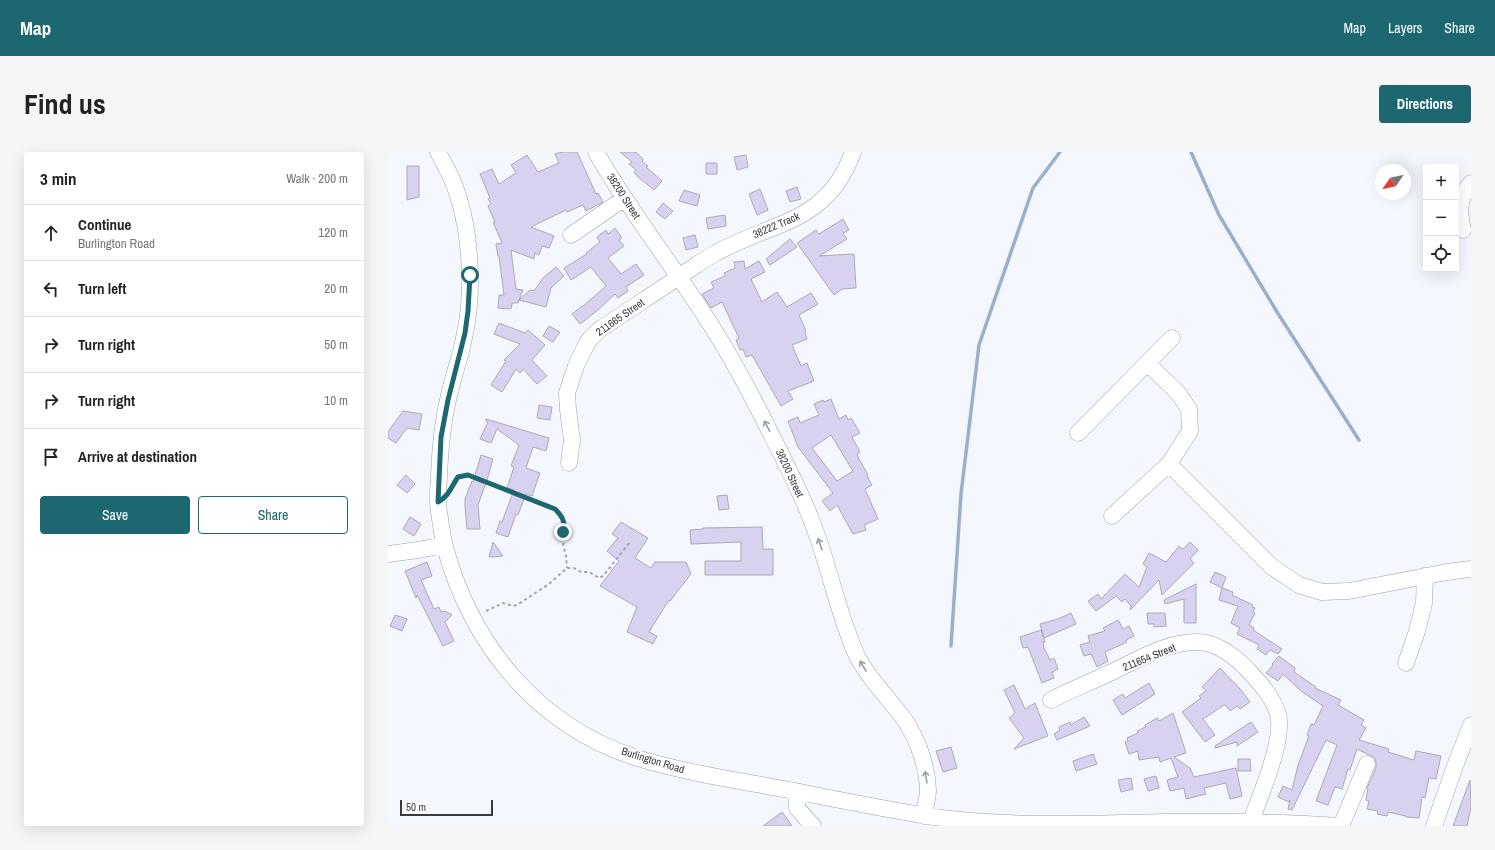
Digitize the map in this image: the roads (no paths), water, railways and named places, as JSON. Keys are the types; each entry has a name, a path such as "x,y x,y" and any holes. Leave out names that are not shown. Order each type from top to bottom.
{"street":[{"name":"Burlington Road","path":"438,152 452,180 460,206 466,230 470,275 465,333 448,400 441,437 438,502 444,545 461,595 472,618 490,648 511,675 531,696 557,717 590,738 636,757 708,775 924,816 1010,824 1079,825 1251,821 1341,826"},
{"name":"38200 Street","path":"596,152 625,198 717,334 738,370 790,472 814,525 826,561 837,603 857,655 873,682 906,721 914,734 920,749 928,790 924,816"},
{"name":"38222 Track","path":"678,277 716,252 745,238 773,228 806,213 826,198 843,174 853,152"},
{"path":"1463,230 1459,215 1461,200 1471,183"},
{"path":"572,235 625,198"},
{"name":"211665 Street","path":"569,463 572,440 567,393 576,366 589,340 599,330 678,277"},
{"path":"1078,433 1148,364 1172,338"},
{"path":"1112,516 1169,464 1190,431 1189,409 1178,393 1148,364"},
{"path":"1169,464 1272,567 1299,586 1322,592 1349,591 1425,576 1471,569"},
{"path":"388,554 444,545"},
{"path":"1406,664 1424,603 1425,576"},
{"name":"211654 Street","path":"1050,700 1140,659 1173,646 1194,642 1205,642 1226,652 1242,664 1262,685 1270,696 1278,715 1280,725 1278,741 1251,821"},
{"path":"1434,826 1454,766 1471,725"},
{"path":"1341,826 1367,764"},
{"path":"797,792 797,808 813,826"}],"waterway":[{"path":"951,646 961,494 979,345 1033,188 1060,152"},
{"path":"1191,152 1219,215 1277,312 1359,440"}]}
